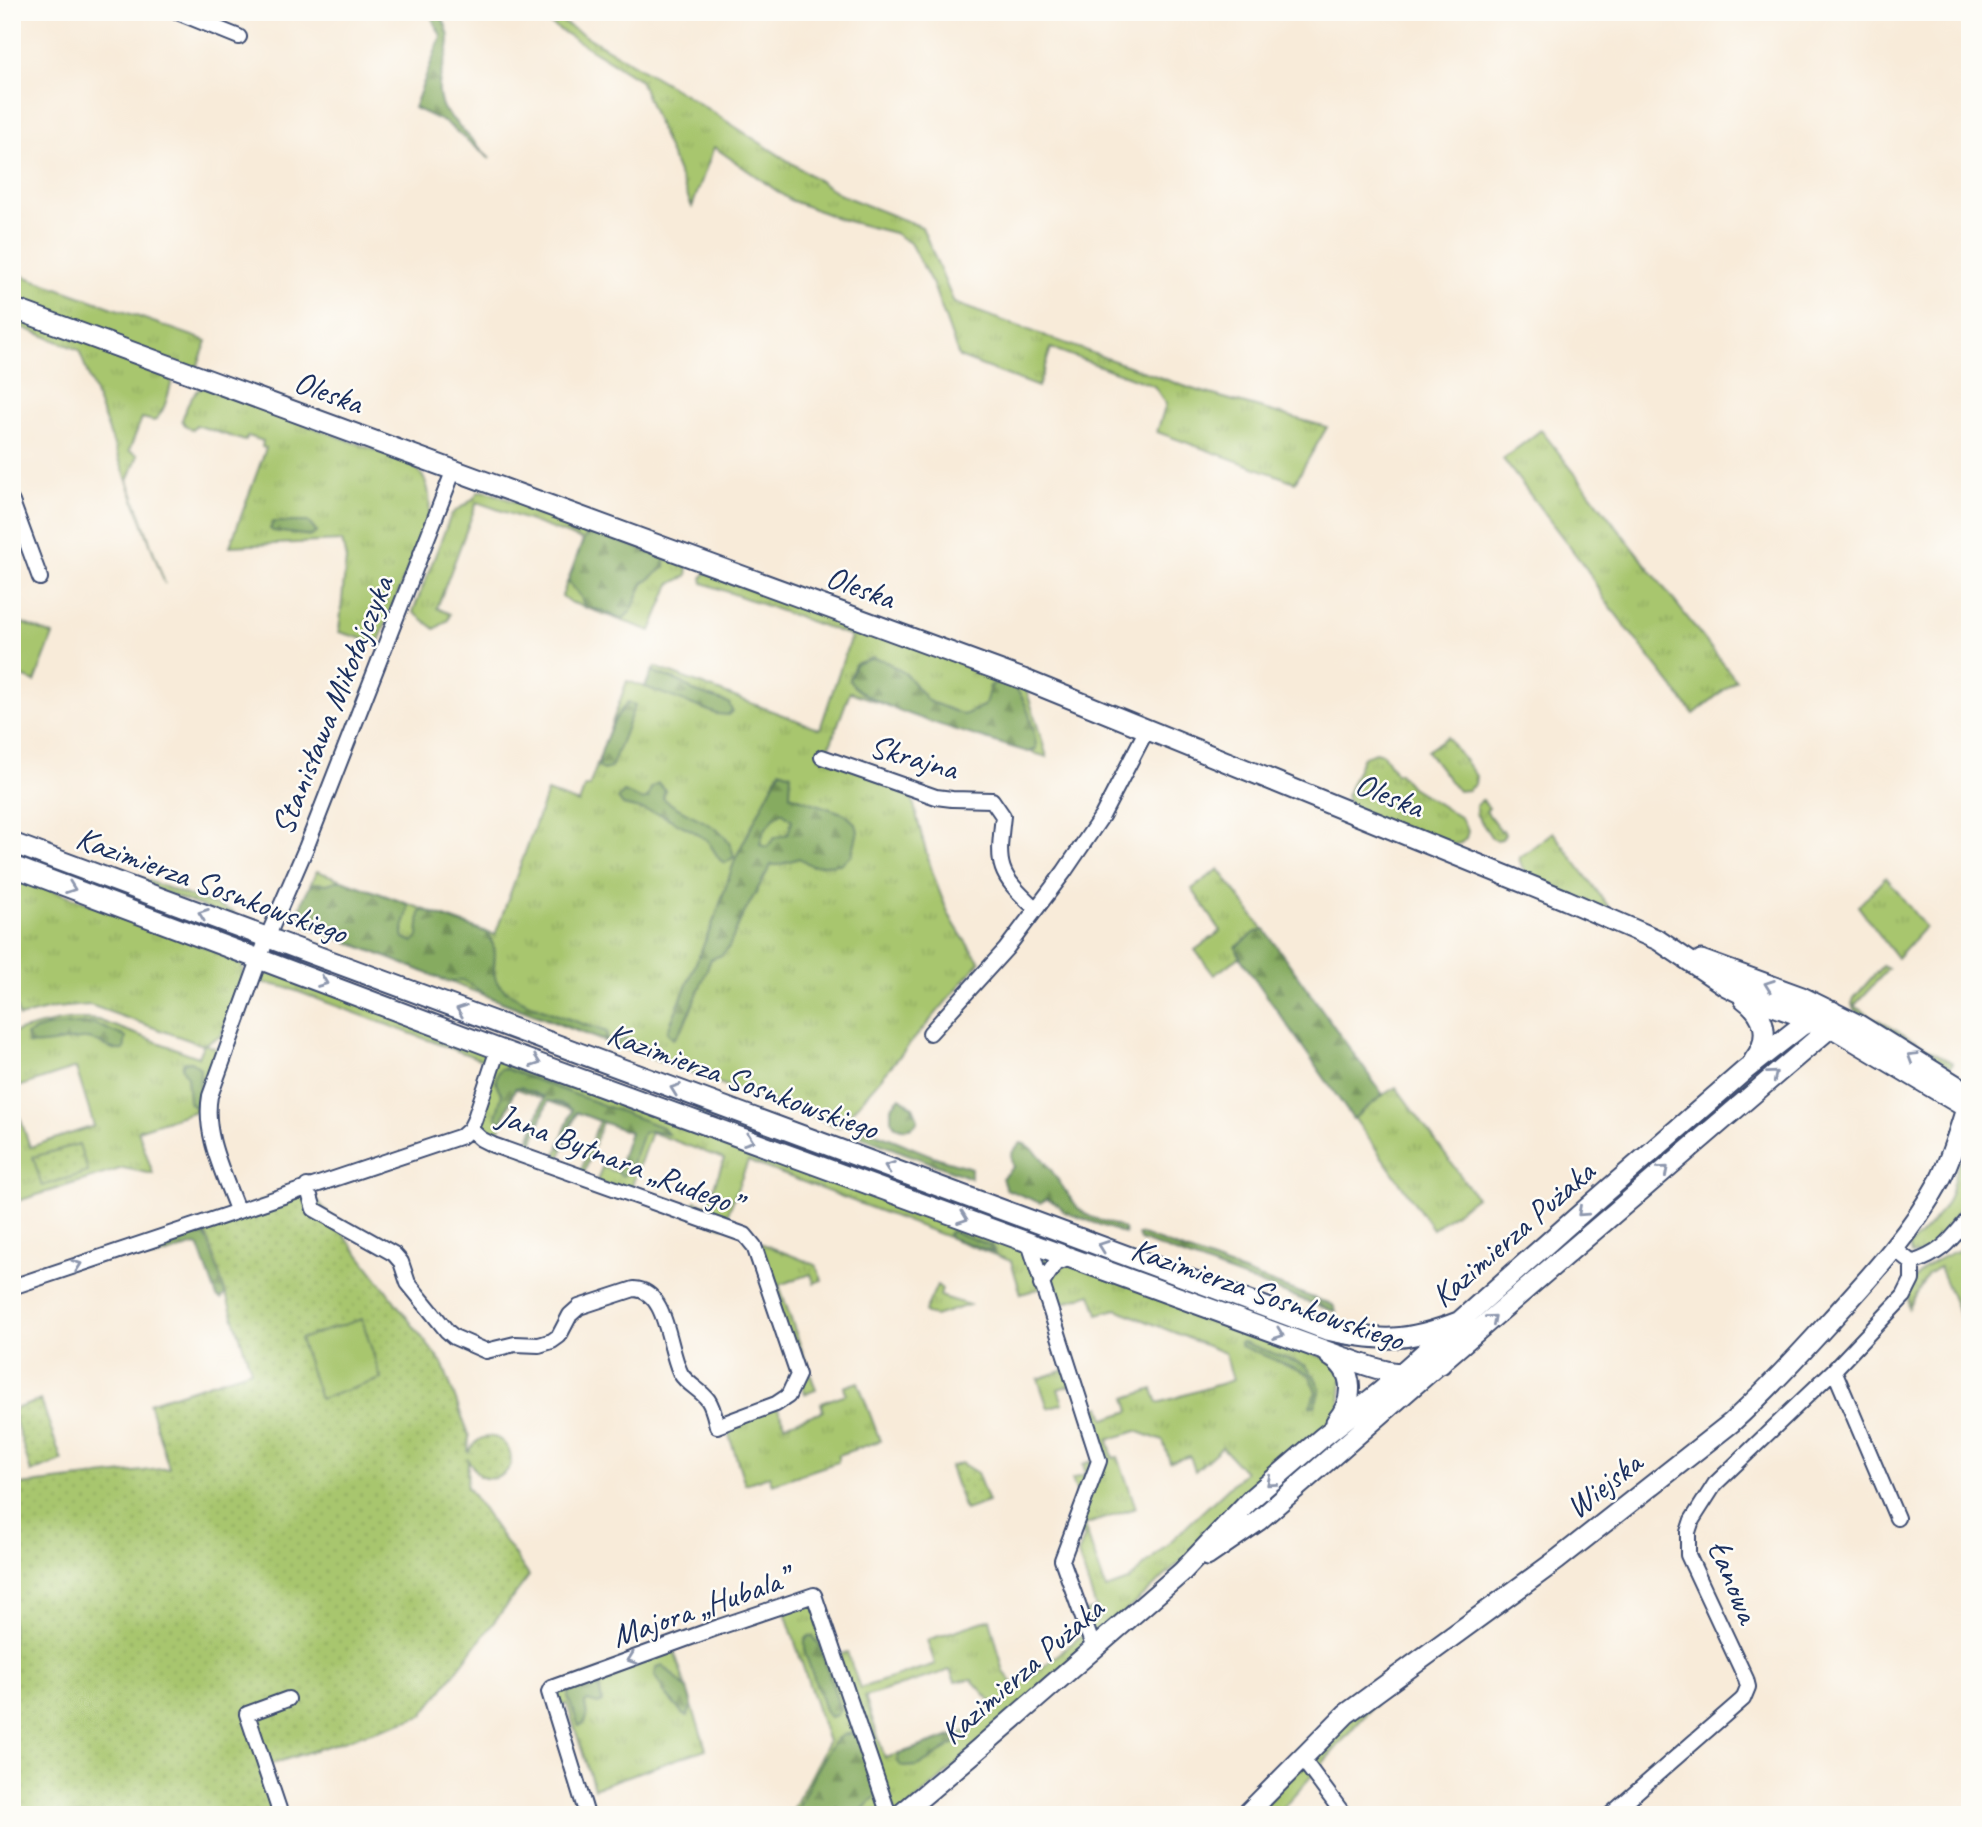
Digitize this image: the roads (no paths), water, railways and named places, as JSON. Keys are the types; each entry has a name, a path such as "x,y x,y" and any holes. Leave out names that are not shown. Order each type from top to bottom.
{"street":[{"path":"177,12 239,37"},
{"name":"Oleska","path":"12,308 1059,693 1616,920 1677,951 1802,997 1832,1019 1969,1103"},
{"name":"Stanisława Mikołajczyka","path":"259,957 306,848 453,472"},
{"path":"12,502 40,578"},
{"path":"930,1032 1006,949 1064,872 1102,816 1147,729"},
{"name":"Skrajna","path":"822,758 936,797 952,800 992,800 1003,816 999,851 1001,867 1012,884 1036,909"},
{"name":"Kazimierza Sosnkowskiego","path":"12,843 1328,1330 1358,1337 1395,1339 1424,1334 1458,1322"},
{"name":"Kazimierza Sosnkowskiego","path":"12,866 498,1049 1317,1348 1388,1378 1419,1373 1441,1364"},
{"name":"Oleska","path":"1677,951 1726,986 1810,1021 1832,1019"},
{"path":"237,1210 211,1133 208,1107 213,1084 259,957"},
{"path":"1726,986 1750,1003 1765,1026 1763,1045 1744,1071"},
{"name":"Kazimierza Pużaka","path":"1182,1572 1258,1521 1441,1364 1832,1019"},
{"name":"Kazimierza Pużaka","path":"900,1815 1182,1572 1251,1499 1388,1378 1458,1322 1744,1071 1810,1021"},
{"name":"Jana Bytnara „Rudego”","path":"12,1287 462,1136 470,1129 498,1049"},
{"name":"Wiejska","path":"1246,1815 1346,1714 1557,1560 1731,1423 1790,1364 1895,1249 1924,1207 1951,1155 1969,1103"},
{"name":"Jana Bytnara „Rudego”","path":"307,1186 314,1209 398,1258 408,1283 441,1324 454,1337 474,1347 485,1351 515,1344 545,1344 559,1336 570,1315 579,1307 640,1289 650,1293 657,1303 681,1375 709,1401 718,1426 776,1404 788,1396 798,1375 754,1246 745,1234 494,1145 481,1139 470,1129"},
{"name":"Wiejska","path":"1951,1155 1970,1137"},
{"path":"1895,1249 1912,1263 1931,1256 1943,1248 1969,1219"},
{"path":"1029,1242 1099,1461 1062,1560 1094,1649"},
{"path":"1041,1285 1055,1264 1070,1258"},
{"name":"Łanowa","path":"1610,1815 1744,1699 1747,1693 1746,1679 1688,1555 1688,1532 1693,1518 1716,1484 1834,1370 1904,1296 1912,1280 1912,1263"},
{"path":"1328,1330 1364,1351 1388,1378 1381,1406 1367,1426"},
{"path":"1317,1348 1343,1365 1347,1371 1350,1390 1345,1410 1323,1437"},
{"path":"1834,1370 1897,1518"},
{"name":"Majora „Hubala”","path":"587,1815 549,1692 551,1688 814,1595 881,1799 889,1815"},
{"path":"281,1815 247,1714 288,1699"},
{"path":"1301,1757 1344,1815"}]}
